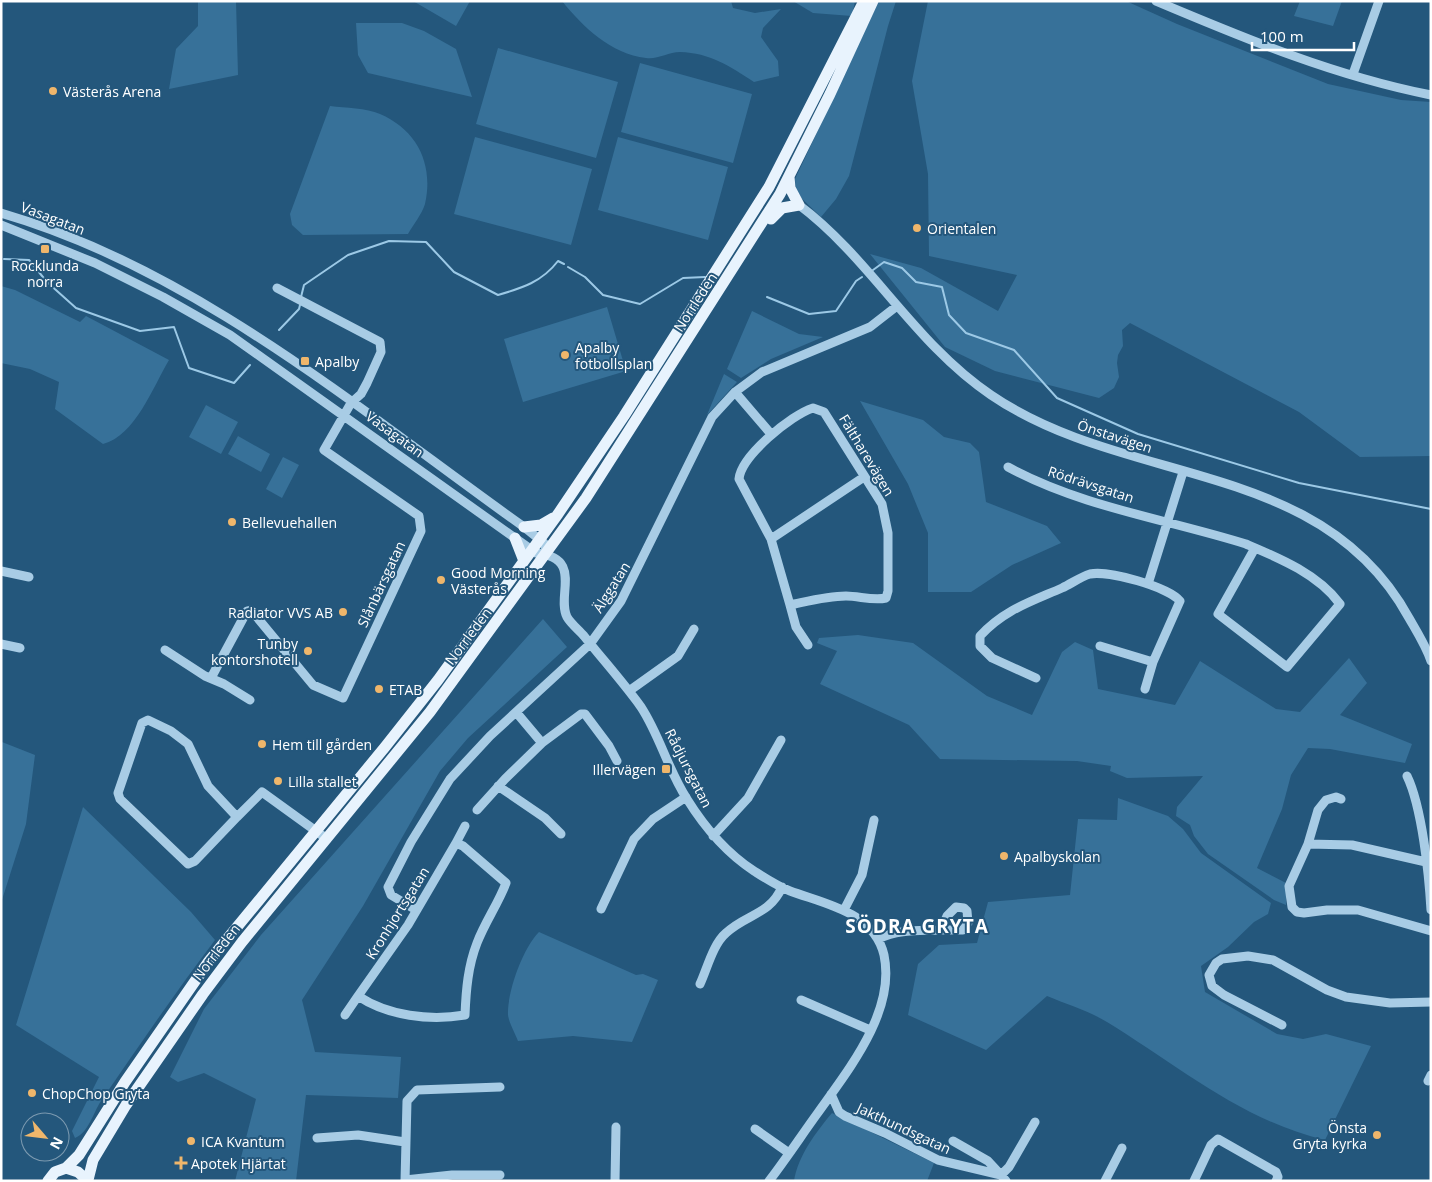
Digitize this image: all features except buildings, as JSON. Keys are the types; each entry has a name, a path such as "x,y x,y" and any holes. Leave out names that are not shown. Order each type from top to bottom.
{"main road":[{"name":"Norrleden","path":"48,1181 55,1172 66,1168 79,1156 130,1074 209,961 438,680 558,514 624,416 769,187 864,1"},
{"name":"Norrleden","path":"88,1180 98,1152 126,1105 175,1031 242,942 430,712 547,554 628,435 780,194 873,1"},
{"path":"789,177 790,188 799,205"},
{"path":"769,187 799,205"},
{"path":"757,232 764,228 782,208 799,205"},
{"path":"524,528 541,525 558,514"},
{"path":"515,538 524,561"},
{"path":"66,1168 78,1172 88,1180"}],"street":[{"path":"1156,1 1291,57 1396,88 1431,95"},
{"path":"1352,74 1379,1"},
{"name":"Önstavägen","path":"799,205 825,226 946,360 970,380 1015,411 1053,430 1089,444 1244,489 1280,503 1315,520 1345,541 1367,560 1399,600 1431,661"},
{"name":"Vasagatan","path":"1,213 108,254 174,287 235,322 524,528 544,543 547,554"},
{"name":"Vasagatan","path":"1,226 95,263 163,296 230,335 532,550 547,554"},
{"name":"Vasagatan","path":"276,288 380,342 381,352 367,383 361,394 351,403"},
{"name":"Älggatan","path":"416,910 391,895 388,887 411,842 450,779 466,760 590,644 621,601 712,417 735,392 775,365 870,327 897,306"},
{"path":"735,392 771,434"},
{"name":"Slånbärsgatan","path":"211,678 247,611 252,610 313,685 343,698 422,525 419,516 324,450 351,403"},
{"name":"Fältharevägen","path":"790,605 842,596 861,596 879,600 886,598 888,533 882,504 828,417 817,408 797,414 771,434 744,468 739,479 771,539 796,627 808,645"},
{"name":"Rödrävsgatan","path":"1008,467 1035,481 1080,498 1255,548 1304,572 1325,588 1340,604 1287,667 1218,614 1255,548"},
{"path":"1148,584 1183,472"},
{"path":"771,539 864,477"},
{"name":"Rådjursgatan","path":"547,554 562,565 566,575 567,617 629,691 650,721 686,797 713,836 733,856 782,887 844,910 861,920 878,939 883,952 886,972 883,998 858,1055 768,1181"},
{"path":"1,571 29,577"},
{"path":"1036,678 992,658 980,646 980,636 992,622 1007,612 1090,574 1111,575 1148,584 1173,595 1180,601 1154,662 1145,689"},
{"path":"629,691 678,656 694,629"},
{"path":"1,644 20,648"},
{"path":"1100,646 1154,662"},
{"path":"165,650 250,700"},
{"path":"516,712 542,743"},
{"path":"477,810 498,786 542,743 581,714 585,714 609,746 617,761"},
{"path":"237,817 208,786 188,744 171,730 148,720 142,723 118,793 120,799 188,864 195,861 262,792 327,839"},
{"path":"713,836 748,798 781,740"},
{"path":"1407,776 1412,789 1426,862 1431,910"},
{"path":"498,786 544,818 560,834"},
{"path":"601,909 634,839 653,819 686,797"},
{"path":"1341,799 1332,798 1322,805 1308,844 1289,886 1290,904 1297,912 1304,913 1328,910 1358,910 1431,931"},
{"path":"844,910 862,875 874,820"},
{"name":"Kronhjortsgatan","path":"345,1015 416,910 465,826"},
{"path":"358,996 380,1008 409,1015 465,1015 466,992 473,956 506,883 463,846 456,843"},
{"path":"1308,844 1352,845 1426,862"},
{"path":"700,984 721,938 732,928 769,907 777,898 782,887"},
{"path":"878,939 891,933 915,929 941,930"},
{"path":"1282,1025 1224,995 1212,986 1208,975 1216,963 1232,957 1273,960 1327,990 1346,997 1390,1003 1431,1002"},
{"path":"801,1000 870,1030"},
{"path":"500,1087 418,1090 407,1101 405,1180 452,1175 500,1175"},
{"name":"Jakthundsgatan","path":"831,1094 838,1112 885,1133 930,1157 1004,1178"},
{"path":"953,1140 988,1161 1004,1178 1035,1122"},
{"path":"615,1181 616,1127"},
{"path":"755,1129 789,1153"},
{"path":"317,1138 358,1135 405,1142"},
{"path":"1194,1181 1211,1145 1218,1138 1276,1172 1278,1177 1276,1181"},
{"path":"1104,1181 1122,1148"}],"shaded area":[{"path":"198,1 236,1 238,75 169,89 176,49 198,26"},
{"path":"413,1 470,1 456,26"},
{"path":"562,1 731,1 733,8 755,13 781,9 763,28 761,37 778,61 779,76 754,82 719,61 701,55 676,52 650,58 621,51 599,38"},
{"path":"793,1 855,1 852,16 813,13"},
{"path":"879,1 896,1 849,176 836,199 821,217 796,193 795,179"},
{"path":"928,1 1126,1 1177,24 1328,84 1401,100 1431,102 1431,456 1360,457 1299,412 1130,323 1122,330 1123,346 1118,355 1117,363 1119,377 1114,388 1099,398 995,371 945,347 870,254 921,268 998,311 1017,275 929,256 928,174 912,81"},
{"path":"1300,1 1342,1 1333,26 1294,16"},
{"path":"356,23 402,23 424,31 456,49 472,97 368,73 358,55"},
{"path":"498,48 618,82 596,158 476,124"},
{"path":"640,63 752,94 733,163 621,132"},
{"path":"330,106 362,109 380,114 404,129 420,150 427,175 425,204 420,216 408,234 303,235 292,225 290,214"},
{"path":"475,137 592,169 571,245 454,214"},
{"path":"618,137 728,167 708,240 598,210"},
{"path":"1,286 15,290 80,322 86,316 169,360 142,409 125,431 103,444 55,409 59,382 30,369 1,363"},
{"name":"Apalby fotbollsplan","path":"607,307 626,371 523,402 504,339"},
{"path":"752,311 799,334 823,337 771,359 741,378 727,369"},
{"path":"724,374 737,382 707,415"},
{"path":"860,401 923,420 944,437 970,443 979,452 986,502 1047,526 1061,543 1012,565 971,592 928,592 928,533 908,484"},
{"path":"206,405 238,422 221,454 189,437"},
{"path":"238,436 270,454 261,472 228,454"},
{"path":"283,457 299,465 282,498 266,489"},
{"path":"543,619 567,647 468,738 440,771 363,906 302,1000 315,1052 401,1057 398,1098 306,1095 296,1181 235,1181 256,1099 204,1073 178,1082 170,1077 204,1009 261,935"},
{"path":"858,635 913,643 987,696 1032,715 1062,652 1075,642 1093,650 1098,689 1175,705 1200,661 1276,709 1300,712 1349,658 1367,683 1340,715 1412,744 1405,763 1330,749 1308,748 1291,775 1282,809 1257,868 1286,883 1286,905 1274,900 1208,854 1194,836 1190,825 1176,816 1177,807 1203,776 1127,778 1110,771 1111,766 1077,761 940,759 909,725 820,684 837,651 817,643 819,638"},
{"path":"2,742 35,755 26,824 1,903"},
{"path":"1118,798 1168,816 1183,829 1201,853 1271,903 1268,914 1254,922 1228,947 1201,966 1205,992 1277,1034 1303,1039 1326,1034 1371,1046 1325,1140 1266,1120 1238,1106 1107,1022 1047,996 986,1050 908,1015 918,964 939,945 977,943 988,902 1070,895 1078,819 1117,820"},
{"path":"83,807 191,912 215,940 101,1101 87,1127 75,1138 72,1131 99,1077 16,1025"},
{"path":"539,932 636,975 643,974 658,980 632,1042 573,1036 518,1041 508,1015 508,1005 513,983 522,959 527,948"},
{"path":"832,1113 934,1163 927,1181 794,1181 799,1162 814,1136"}],"waterway":[{"path":"301,297 304,285 348,255 389,241 426,242 454,272 498,295 531,283 545,274 558,261 564,264"},
{"path":"4,259 29,260 47,282 76,308 140,331 174,327 189,368 234,383 250,365"},
{"path":"873,270 884,262 902,268 916,282 942,287 949,315 966,333 1014,350 1057,398 1138,434 1299,483 1431,509"},
{"path":"568,267 585,277 603,295 640,304 683,278 705,277"},
{"path":"767,297 809,314 836,311 856,281 862,277"},
{"path":"279,330 299,309 300,305"}],"place":[{"name":"Västerås Arena","path":"53,91"},
{"name":"Orientalen","path":"917,228"},
{"name":"Rocklunda norra","path":"45,249"},
{"name":"Apalby fotbollsplan","path":"565,355"},
{"name":"Apalby","path":"305,361"},
{"name":"Bellevuehallen","path":"232,522"},
{"name":"Good Morning Västerås","path":"441,580"},
{"name":"Radiator VVS AB","path":"343,612"},
{"name":"Tunby kontorshotell","path":"308,651"},
{"name":"ETAB","path":"379,689"},
{"name":"Hem till gården","path":"262,744"},
{"name":"Illervägen","path":"666,769"},
{"name":"Lilla stallet","path":"278,781"},
{"name":"Apalbyskolan","path":"1004,856"},
{"name":"ChopChop Gryta","path":"32,1093"},
{"name":"Önsta Gryta kyrka","path":"1377,1135"},
{"name":"ICA Kvantum","path":"191,1141"},
{"name":"Apotek Hjärtat","path":"181,1163"}],"district":[{"name":"SÖDRA GRYTA","path":"917,926"}]}
